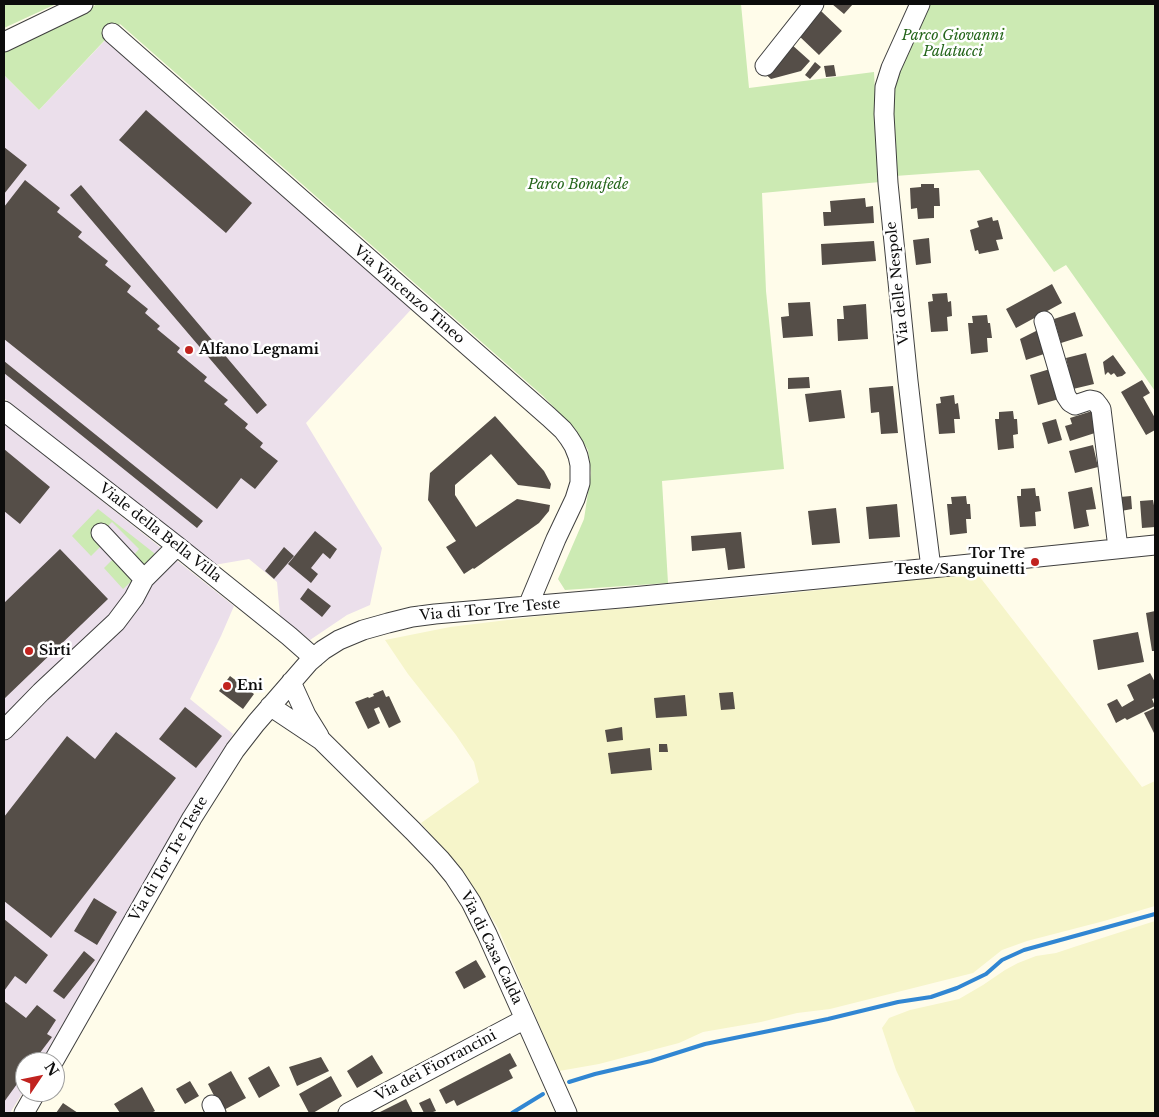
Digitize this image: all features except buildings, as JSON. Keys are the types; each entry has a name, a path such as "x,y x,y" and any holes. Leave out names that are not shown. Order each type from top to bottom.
{"street":[{"path":"4,42 83,4"},
{"path":"765,66 814,4"},
{"name":"Via delle Nespole","path":"920,4 891,68 885,87 884,114 888,184 914,431 932,568"},
{"name":"Via Vincenzo Tineo","path":"112,33 549,417 569,438 578,456 580,483 575,499 528,606"},
{"path":"1044,321 1066,396 1075,405 1090,400 1095,401 1101,409 1118,548"},
{"name":"Viale della Bella Villa","path":"4,411 177,546 314,658"},
{"path":"101,533 144,578"},
{"name":"Via di Tor Tre Teste","path":"59,1052 192,818 235,750 291,682 323,650 340,640 363,630 412,617 435,614 632,597 1155,545"},
{"path":"4,730 41,692 116,622 134,598 144,578 177,546"},
{"name":"Via di Casa Calda","path":"291,682 321,740"},
{"name":"Via di Casa Calda","path":"270,706 321,740 413,831 454,876 481,920 567,1113"},
{"name":"Via dei Fiorrancini","path":"348,1113 525,1019"},
{"path":"24,1113 30,1102"}],"shaded area":[{"name":"Alfano Legnami","path":"112,33 418,302 306,423 382,548 370,605 347,615 310,640 280,616 277,582 249,559 214,565 4,398 4,75 39,110"},
{"path":"4,423 234,606 190,699 233,734 191,802 47,1052 15,1052 15,1102 17,1102 10,1113 4,1113"}],"green space":[{"path":"4,4 56,4 4,28"},
{"name":"Parco Bonafede","path":"97,4 741,4 749,88 874,72 880,182 762,193 766,291 784,469 662,481 668,583 565,590 558,579 584,519 591,473 588,450 576,430 543,396 120,24 39,110 4,75 4,52 79,16"},
{"name":"Parco Giovanni Palatucci","path":"928,4 1155,4 1155,391 1066,265 1054,272 979,170 895,176 891,96 897,65"},
{"path":"98,509 156,556 143,567 133,556 139,549 112,522 106,528 104,543 91,556 72,536"},
{"path":"116,556 136,577 123,589 104,568"},
{"path":"976,572 1142,787 1155,781 1155,906 1027,941 1002,950 973,973 830,1009 797,1013 761,1022 703,1032 679,1043 599,1064 559,1071 498,928 476,892 453,860 421,823 479,782 474,762 385,640 450,627 540,616 783,594"},
{"path":"1155,921 1155,1113 916,1113 896,1070 882,1028 889,1018 910,1010 959,999 1005,970 1036,956 1056,953"}],"waterway":[{"path":"569,1082 651,1061 705,1044 828,1019 898,1002 931,997 957,988 986,974 1002,960 1024,950 1155,914"},
{"path":"512,1113 543,1094"}],"place":[{"name":"Alfano Legnami","path":"189,350"},
{"name":"Tor Tre Teste/Sanguinetti","path":"1035,562"},
{"name":"Sirti","path":"29,651"},
{"name":"Eni","path":"227,686"}]}
